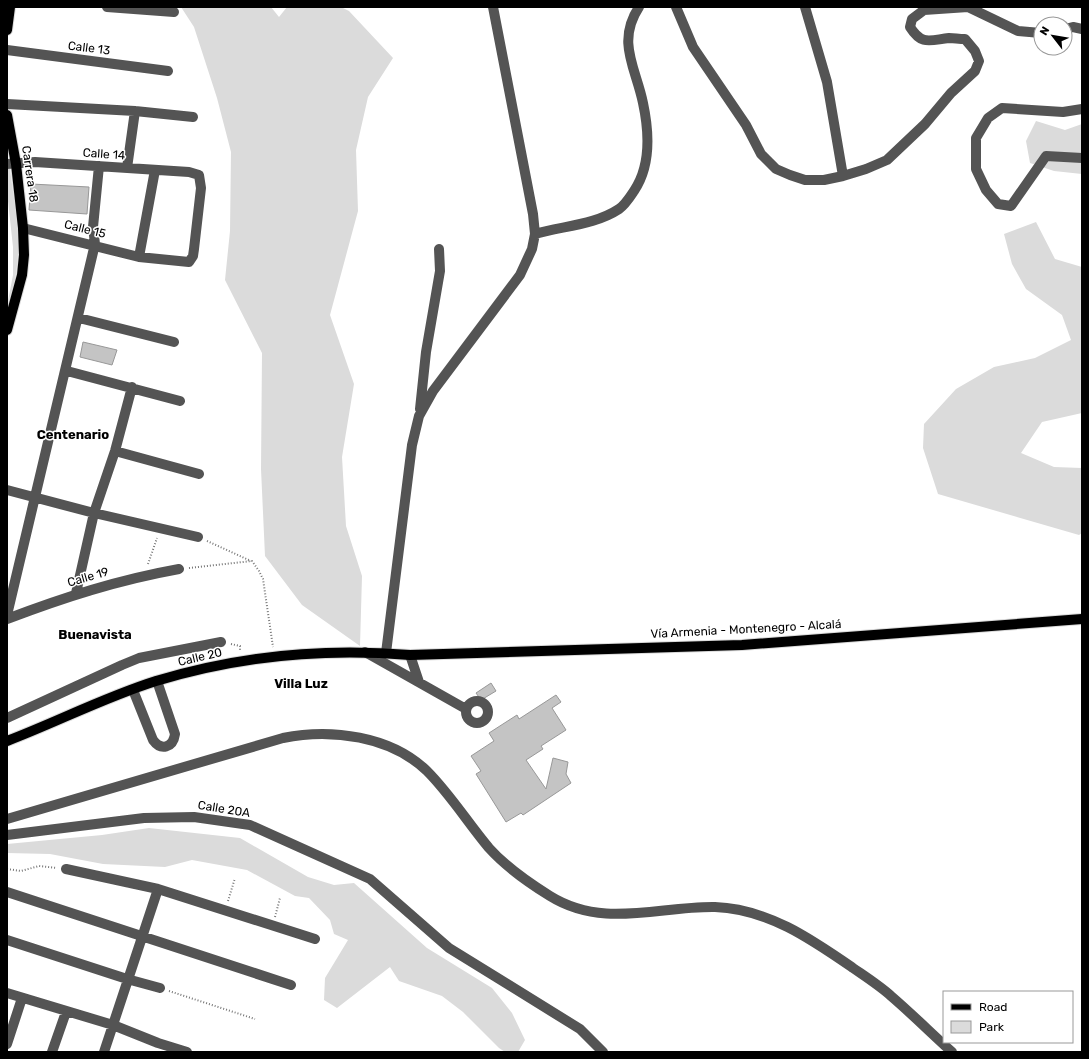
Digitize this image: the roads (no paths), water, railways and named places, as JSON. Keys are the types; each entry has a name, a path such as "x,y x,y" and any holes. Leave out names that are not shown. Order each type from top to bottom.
{"main road":[{"path":"7,30 10,7"},
{"name":"Carrera 18","path":"7,115 12,164 23,228 24,255 22,275 7,330"},
{"name":"Vía Armenia - Montenegro - Alcalá","path":"410,655 742,645 1082,620"},
{"name":"Calle 20","path":"7,741 70,714 133,690 157,681 196,670 276,656 365,652 410,655"}],"street":[{"path":"107,7 174,12"},
{"path":"419,416 433,391 520,275 532,249 535,234 533,214 493,7"},
{"path":"535,234 592,220 620,208 637,186 644,171 647,157 643,103 632,68 628,49 634,15 640,7"},
{"path":"676,7 693,47 746,125 761,154 776,169 805,180 824,180 843,176 866,169 887,160 925,124 951,93 975,71 979,61 975,51 965,40 949,38 936,41 923,40 915,35 910,27 912,19 924,10 968,7 1018,31 1033,32"},
{"path":"805,7 827,82 843,176"},
{"name":"Calle 13","path":"7,50 168,71"},
{"path":"7,104 136,111 193,117"},
{"path":"1082,109 1063,112 1002,108 988,118 976,138 976,169 986,190 998,204 1011,206 1046,156 1082,158"},
{"path":"127,168 136,111"},
{"name":"Calle 14","path":"12,164 35,162 190,172 199,175"},
{"path":"7,616 34,497 67,371 95,244 93,227 99,166"},
{"path":"139,256 155,170"},
{"name":"Calle 15","path":"23,228 95,244 139,256 189,262 193,256 200,188 199,175"},
{"path":"386,653 412,445 419,416 426,352 440,271 439,250"},
{"path":"79,318 174,342"},
{"path":"67,371 132,387 180,401"},
{"path":"76,593 94,513 115,451 132,387"},
{"path":"115,451 199,474"},
{"path":"7,490 94,513 161,527 198,537"},
{"name":"Calle 19","path":"7,619 76,593 145,575 179,569"},
{"path":"7,718 134,660 221,642"},
{"path":"365,652 466,708"},
{"path":"410,655 419,682"},
{"path":"133,690 153,740 157,746 164,748 170,746 174,742 175,734 157,681"},
{"path":"7,819 300,734 355,736 398,752 427,772 490,849 516,873 571,907 595,913 639,914 716,907 758,914 790,927 890,995 952,1052"},
{"name":"Calle 20A","path":"7,835 144,818 194,817 250,825 370,879 449,948 580,1029 603,1052"},
{"path":"66,869 158,889 315,939"},
{"path":"104,1052 158,889"},
{"path":"7,892 291,985"},
{"path":"7,940 127,979 160,988"},
{"path":"7,993 113,1026 156,1048 187,1052"},
{"path":"7,1044 22,998"},
{"path":"52,1052 66,1012"}],"district":[{"name":"Centenario","path":"73,434"},
{"name":"Buenavista","path":"95,634"},
{"name":"Villa Luz","path":"301,683"}]}
